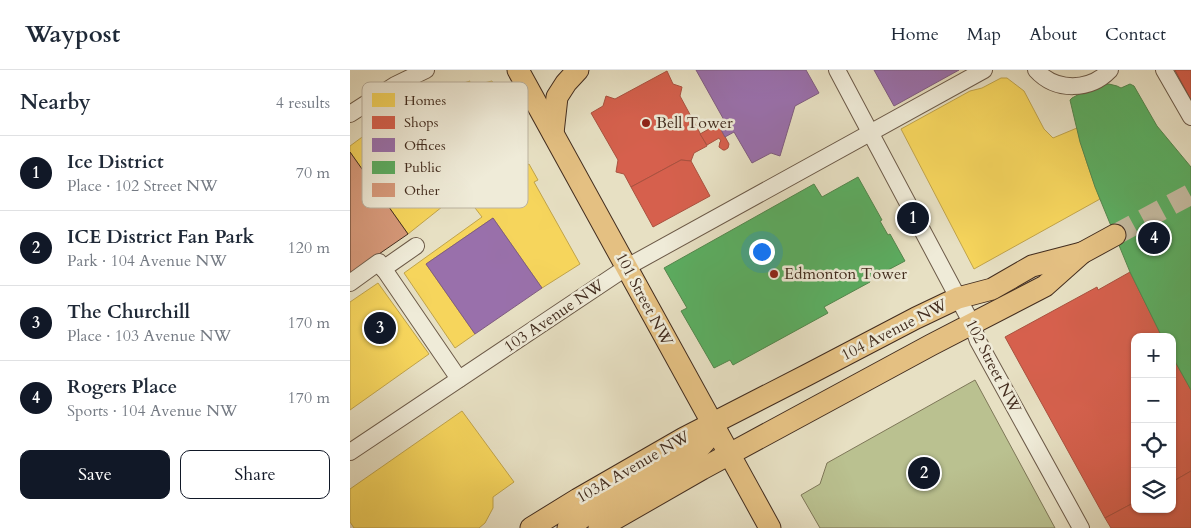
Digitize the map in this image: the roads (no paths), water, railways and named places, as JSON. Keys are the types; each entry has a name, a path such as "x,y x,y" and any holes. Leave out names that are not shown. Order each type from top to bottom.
{"main road":[{"name":"101 Street NW","path":"518,70 525,82"},
{"path":"553,134 557,97 578,70"},
{"name":"101 Street NW","path":"528,88 711,424 770,528"},
{"name":"104 Avenue NW","path":"729,455 931,345 1045,286 1082,254 1115,235"},
{"name":"104 Avenue NW","path":"711,424 958,298 992,289 1032,266 1082,254"},
{"path":"568,528 598,506 696,451 711,433 711,424"},
{"name":"103A Avenue NW","path":"531,528 618,475 711,424"},
{"path":"599,528 729,455"}],"street":[{"path":"401,82 426,70"},
{"name":"102 Street NW","path":"837,70 972,324 978,341 1081,528"},
{"name":"103 Avenue NW","path":"350,452 627,267 984,70"},
{"path":"1036,70 1041,76 1056,84 1073,87 1090,84 1105,76 1110,70"},
{"path":"1164,70 1191,117"},
{"path":"350,114 362,106"},
{"path":"383,270 416,246"},
{"path":"350,282 379,262 459,379"}],"tunnel":[{"path":"1115,235 1191,194"}],"place":[{"name":"Bell Tower","path":"646,123"},
{"name":"Ice District","path":"913,218"},
{"name":"Rogers Place","path":"1154,238"},
{"name":"Edmonton Tower","path":"774,274"},
{"name":"The Churchill","path":"380,328"},
{"name":"ICE District Fan Park","path":"924,473"}]}
